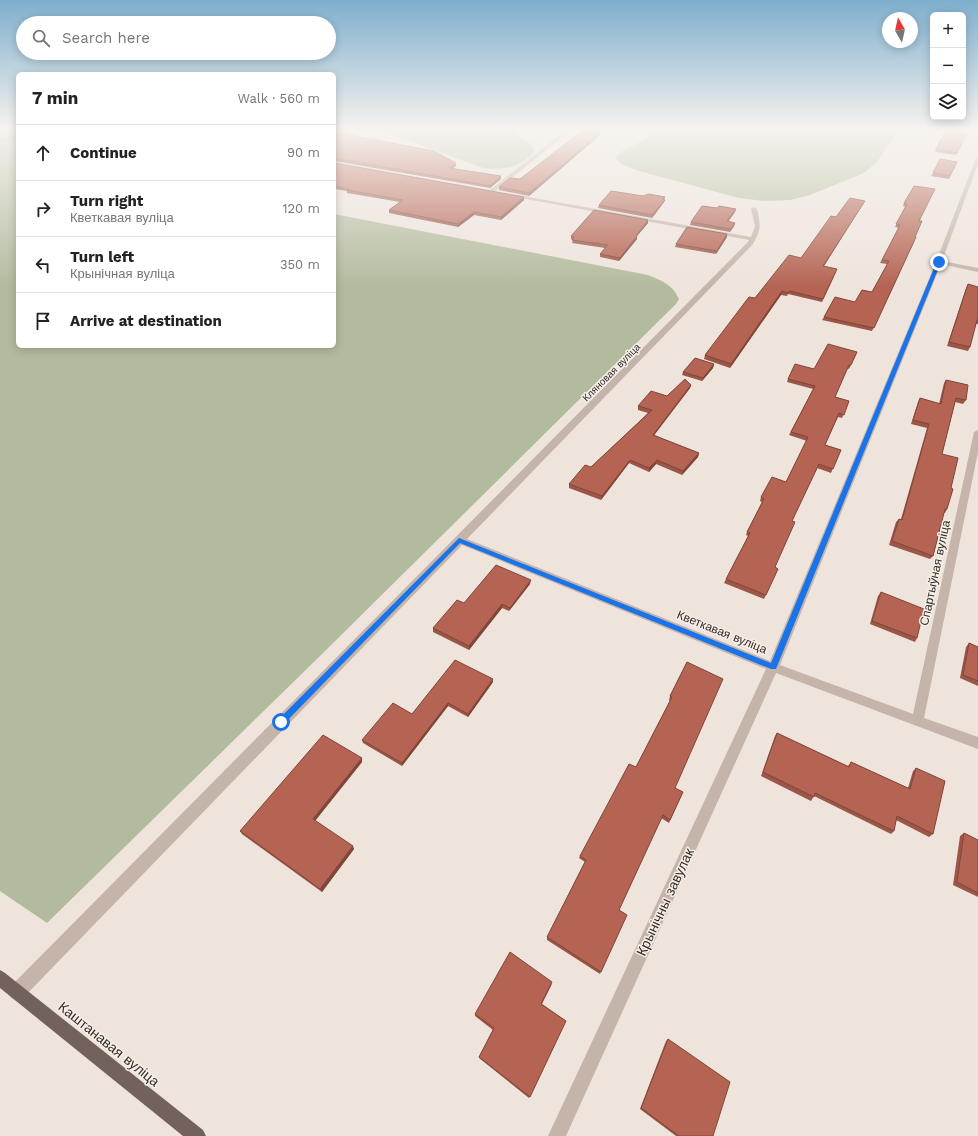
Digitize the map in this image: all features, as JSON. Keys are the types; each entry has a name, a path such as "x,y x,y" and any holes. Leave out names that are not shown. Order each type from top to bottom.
{"main road":[{"name":"Каштанавая вуліца","path":"0,978 197,1136"}],"street":[{"path":"436,181 754,239 758,226 754,209"},
{"path":"492,191 505,181"},
{"name":"Крынічны завулак","path":"557,1136 773,667 939,262 969,181"},
{"name":"Кляновая вуліца","path":"17,992 459,540 699,298 754,239"},
{"path":"939,262 978,270"},
{"name":"Спартыўная вуліца","path":"918,720 978,432"},
{"name":"Кветкавая вуліца","path":"459,540 773,667 978,743"}],"green space":[{"path":"0,181 16,181 16,348 336,348 336,214 648,275 662,281 673,290 679,299 676,304 47,923 0,891"},
{"path":"676,181 844,181 810,195 790,200 764,201 739,198"}],"building":[{"path":"336,181 435,181 524,197 501,217 474,212 458,224 389,210 403,200 347,190 349,189 336,186"},
{"path":"462,181 495,181 490,186"},
{"path":"506,181 543,181 529,193 499,187"},
{"path":"914,186 935,189 919,221 922,221 916,237 874,328 824,317 835,297 855,302 862,290 872,292 889,261 882,260 900,225 896,224 907,204 904,203"},
{"path":"611,191 643,196 649,194 665,197 663,199 665,200 652,215 599,205"},
{"path":"850,198 865,201 823,266 837,269 823,299 789,291 788,293 782,291 731,364 705,355 749,297 755,298 789,255 801,258 831,216 836,217"},
{"path":"702,206 717,208 719,206 736,209 727,221 735,223 731,229 691,222"},
{"path":"594,210 648,220 620,258 600,254 608,245 572,240 574,237 571,236"},
{"path":"687,227 727,234 717,251 676,244"},
{"path":"968,284 978,287 978,320 970,347 949,342"},
{"path":"828,344 857,352 851,365 849,365 835,397 849,401 844,415 839,413 825,445 841,450 833,469 819,464 792,521 795,522 775,567 778,569 766,595 726,579 750,533 747,532 764,499 761,497 772,477 786,482 808,437 791,432 815,386 788,379 795,364 814,369"},
{"path":"695,358 714,364 703,378 683,372"},
{"path":"685,379 691,385 653,435 699,453 683,471 657,460 649,468 630,460 602,496 569,484 585,465 591,467 652,410 638,406 651,391 667,396"},
{"path":"946,380 968,385 966,400 956,398 942,454 958,458 951,488 953,489 947,509 945,509 933,556 892,541 899,519 902,520 929,424 913,420 920,398 941,404"},
{"path":"496,565 531,580 510,608 502,604 469,646 433,628 457,600 464,603"},
{"path":"881,592 924,609 917,638 872,621"},
{"path":"969,643 978,647 978,681 963,675"},
{"path":"455,660 493,679 468,714 448,703 402,763 362,740 393,703 412,714"},
{"path":"687,662 723,679 675,788 683,792 670,820 663,815 619,910 627,915 601,972 547,937 586,860 580,856 629,764 636,767 672,697 670,696"},
{"path":"777,733 849,767 851,762 910,789 916,768 945,781 933,834 897,816 894,831 815,793 814,797 763,772"},
{"path":"323,735 362,758 313,819 353,846 320,889 240,831"},
{"path":"964,833 978,840 978,893 957,882"},
{"path":"510,952 552,982 541,1004 566,1021 530,1097 479,1057 494,1028 475,1014"},
{"path":"668,1039 730,1082 713,1136 679,1136 641,1108"}],"route":[{"path":"281,722 459,540 773,667 939,262"}]}
